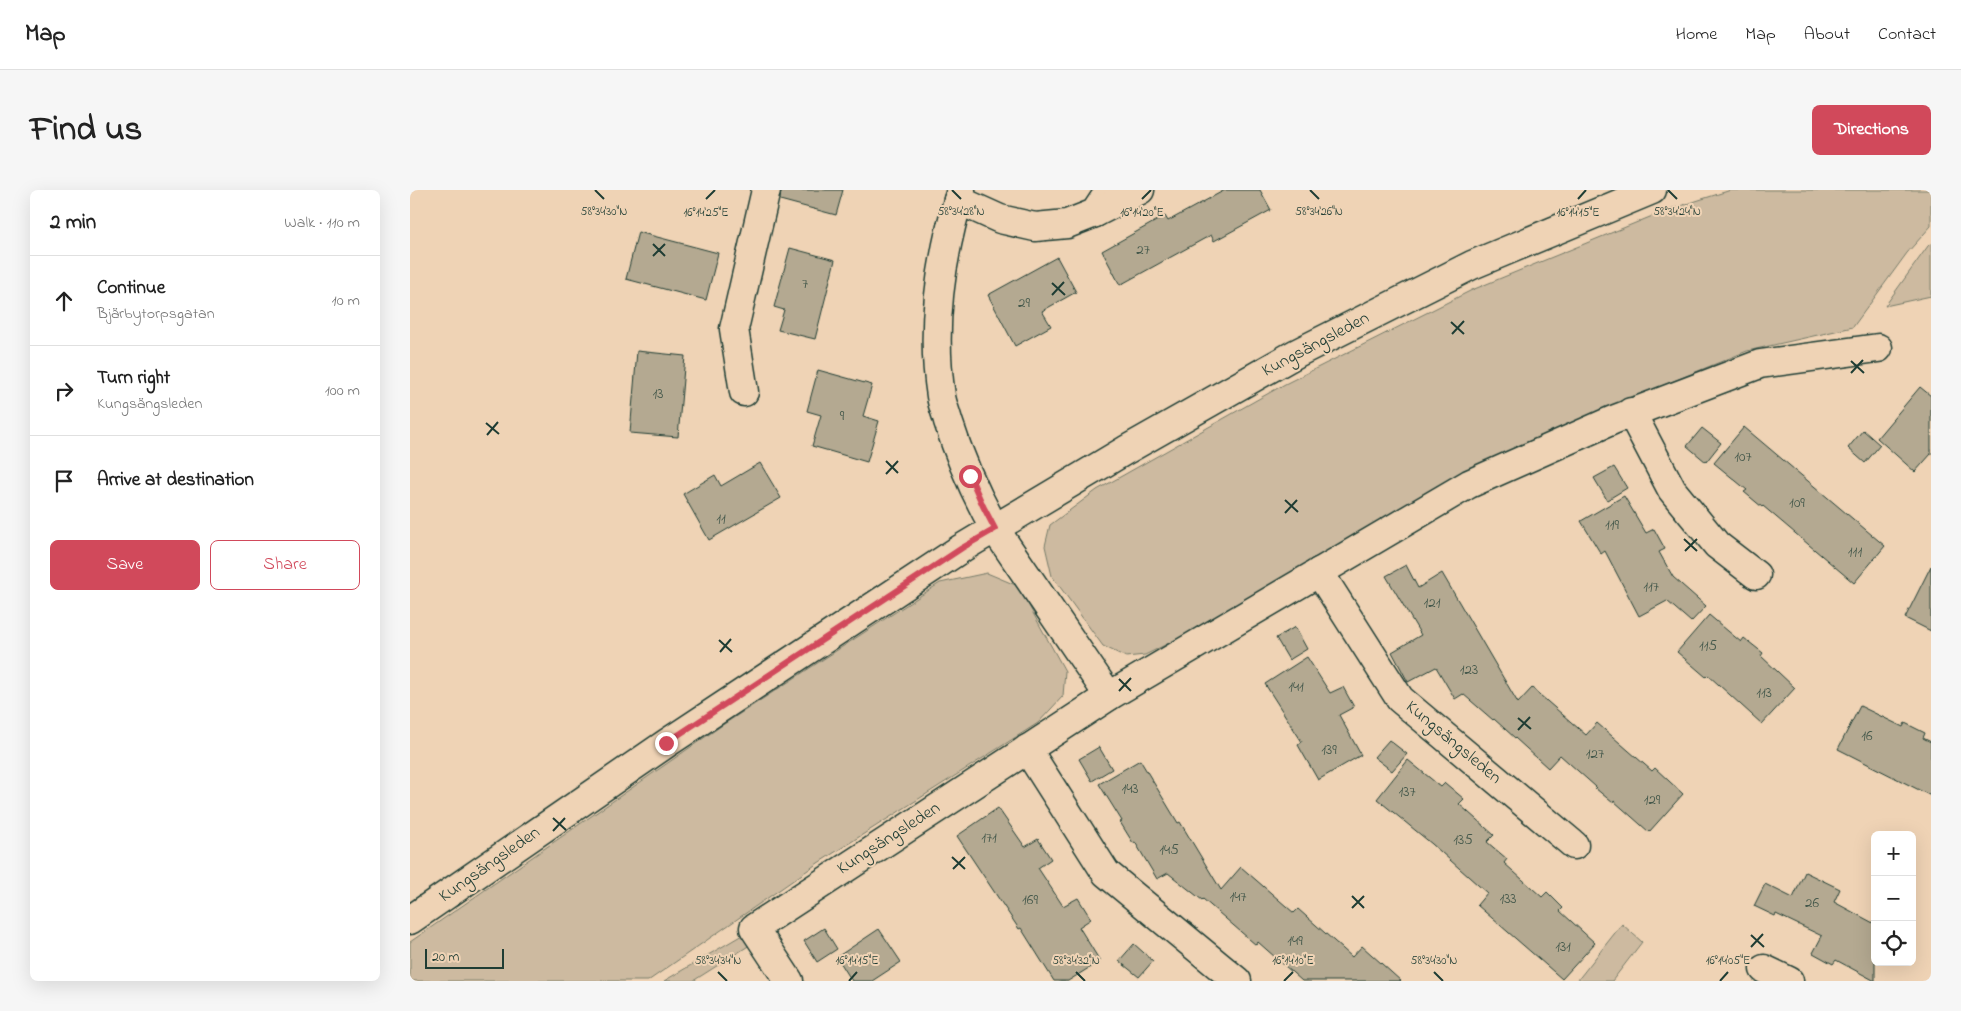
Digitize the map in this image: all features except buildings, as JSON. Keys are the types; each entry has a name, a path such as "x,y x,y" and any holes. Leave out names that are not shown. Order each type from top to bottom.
{"street":[{"path":"744,392 734,329 766,190"},
{"path":"1095,213 1110,190"},
{"path":"1109,696 995,529 983,506 956,446 941,398 936,339 940,284 959,195 1000,219 1035,227 1067,224 1095,213 1140,190"},
{"name":"Kungsängsleden","path":"410,920 666,743 945,559 1126,450 1296,353 1472,265 1652,190"},
{"name":"Kungsängsleden","path":"789,981 754,928 1109,696 1469,484 1631,412 1760,364 1878,348"},
{"path":"1631,412 1672,490 1717,545 1756,575"},
{"name":"Kungsängsleden","path":"1319,572 1400,699 1574,844"},
{"path":"1027,749 1106,873 1237,981"},
{"path":"1764,968 1789,981"}],"shaded area":[{"path":"1731,190 1931,190 1931,226 1907,253 1853,327 1747,351 1637,396 1450,480 1183,636 1145,655 1126,657 1103,646 1052,576 1045,546 1050,525 1097,490 1285,384 1472,290 1667,210"},
{"path":"1931,243 1931,296 1885,306 1928,246"},
{"path":"987,573 1018,586 1065,671 1063,696 1038,723 818,863 648,981 410,981 410,942 721,726 940,583"},
{"path":"1622,924 1642,942 1612,981 1577,981"},
{"path":"754,928 761,938 693,981 664,981"}],"route":[{"path":"666,743 962,548 995,529 970,476"}]}
